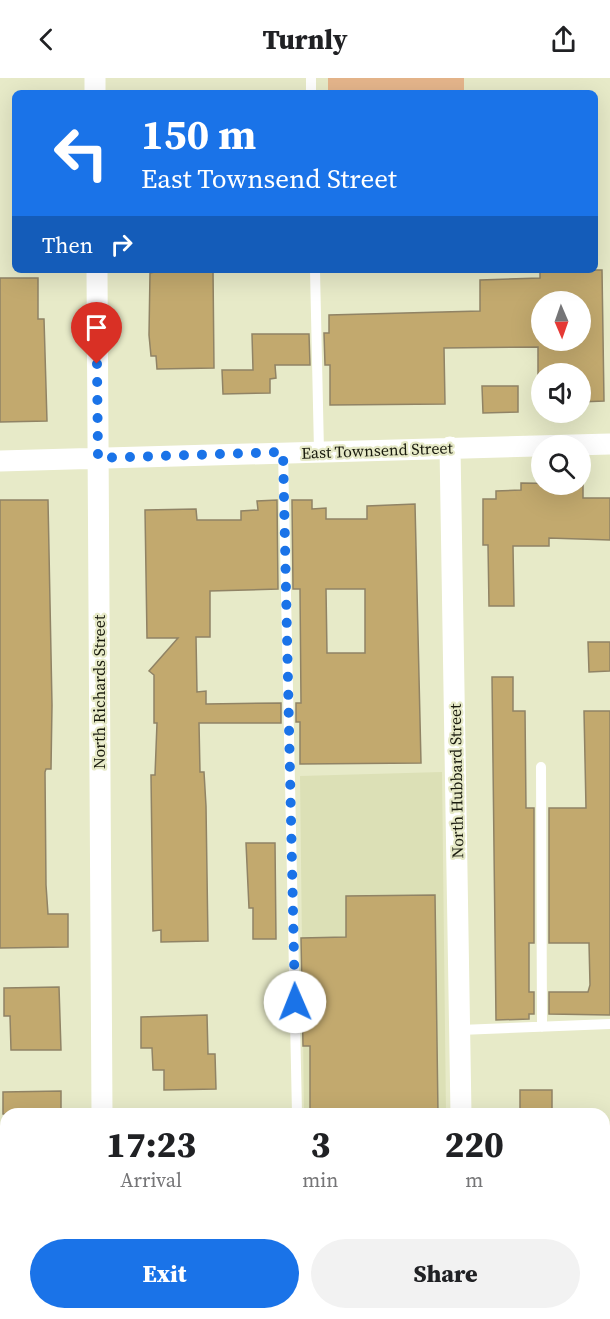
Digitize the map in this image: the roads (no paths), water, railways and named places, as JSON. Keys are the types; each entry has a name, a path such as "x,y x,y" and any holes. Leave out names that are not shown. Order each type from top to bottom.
{"street":[{"name":"North Richards Street","path":"97,273 102,1108"},
{"name":"East Townsend Street","path":"0,461 610,444"},
{"name":"North Hubbard Street","path":"450,447 461,1108"}],"lane":[{"path":"315,273 319,451"},
{"path":"283,452 297,1108"},
{"path":"541,767 542,1027"},
{"path":"459,1030 610,1024"}]}
